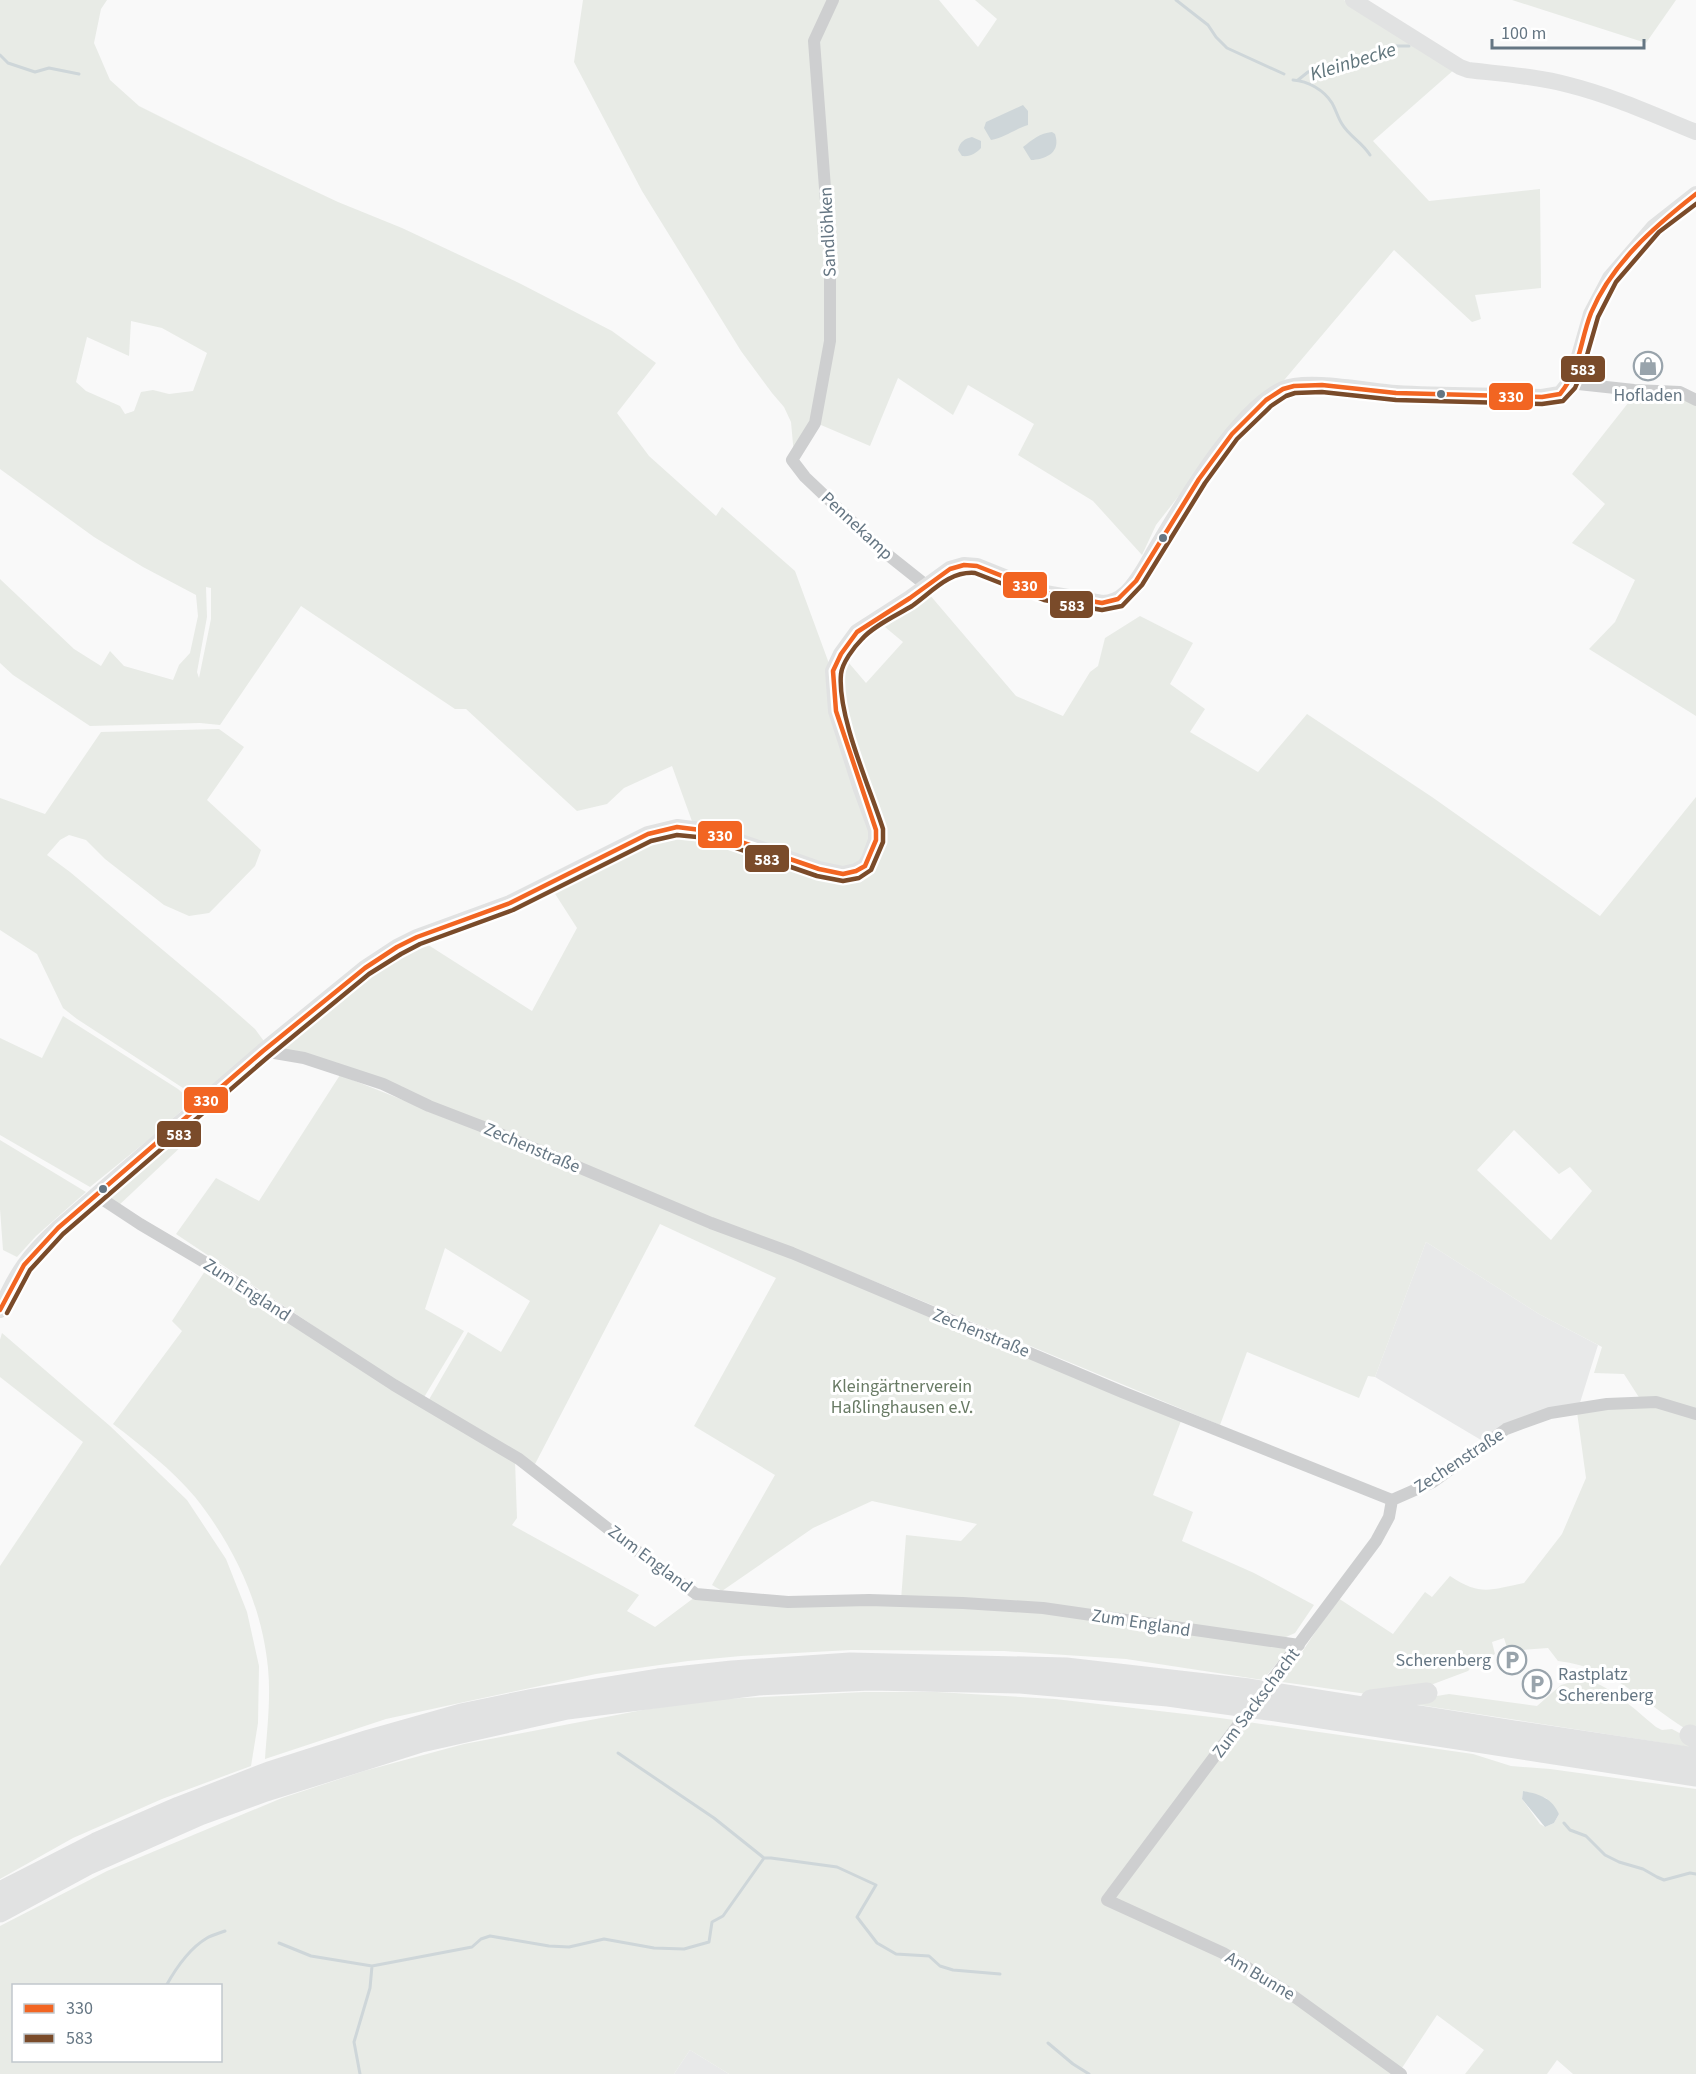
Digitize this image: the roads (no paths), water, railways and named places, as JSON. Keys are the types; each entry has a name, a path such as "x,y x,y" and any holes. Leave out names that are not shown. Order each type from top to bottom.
{"highway":[{"path":"0,1892 96,1843 198,1799 269,1772 369,1740 462,1714 534,1699 658,1679 850,1663 1066,1668 1249,1689 1696,1758"},
{"path":"0,1912 87,1865 200,1815 266,1791 421,1742 567,1709 758,1685 870,1680 1020,1683 1168,1696 1696,1776"},
{"path":"1329,1701 1388,1699 1427,1694"}],"main road":[{"path":"1353,0 1460,67 1568,85 1610,97 1696,132"},
{"path":"0,1310 16,1275 26,1260 58,1228 262,1051 365,968 397,947 510,903 648,834 677,827 710,831 843,874 865,866 876,840 876,830 836,711 833,671 841,654 857,632 950,569 964,565 977,566 1029,588 1077,600 1108,603 1126,594 1213,459 1256,409 1286,388 1314,386 1397,393 1542,397 1560,394 1569,384 1576,368 1591,314 1610,278 1654,227 1696,194"}],"street":[{"name":"Sandlöhken","path":"792,460 816,423 830,340 830,255 814,41 833,0"},
{"path":"1569,384 1680,392 1696,400"},
{"name":"Pennekamp","path":"792,460 805,477 883,551 927,586"},
{"name":"Zechenstraße","path":"262,1051 304,1058 383,1084 429,1107 481,1126 711,1223 792,1253 925,1311 1392,1500 1433,1482 1506,1429 1550,1413 1607,1404 1656,1402 1696,1414"},
{"name":"Zum England","path":"96,1194 394,1385 519,1458 629,1545 696,1594 788,1602 869,1599 963,1602 1043,1608 1299,1646"},
{"name":"Zum Sackschacht","path":"1107,1900 1381,1535 1389,1517 1392,1500"},
{"name":"Am Bunne","path":"1107,1900 1223,1953 1292,1995 1401,2074"}],"waterway":[{"name":"Kleinbecke","path":"1176,0 1208,25 1227,48 1284,74"},
{"name":"Kleinbecke","path":"1298,80 1308,72 1339,62 1379,54 1392,46 1409,46"},
{"path":"0,55 8,63 35,72 49,68 79,74"},
{"name":"Kleinbecke","path":"1293,80 1310,84 1325,94 1345,128 1370,155"},
{"path":"618,1753 714,1818 764,1858"},
{"path":"1564,1823 1570,1830 1586,1836 1605,1855 1643,1869 1664,1880 1690,1873 1696,1874"},
{"path":"279,1943 311,1956 372,1966 472,1947 481,1939 490,1936 549,1946 569,1947 604,1939 654,1948 684,1949 709,1942 712,1922 723,1916 764,1858 771,1858 837,1867 876,1885 857,1917 877,1943 896,1954 929,1956 940,1966 953,1970 1000,1974"},
{"path":"167,1984 195,1947 209,1937 225,1931"},
{"path":"360,2074 354,2042 370,1988 372,1966"},
{"path":"1048,2043 1089,2074"}],"place":[{"name":"Hofladen","path":"1648,366"},
{"name":"Scherenberg","path":"1512,1660"},
{"name":"Rastplatz Scherenberg","path":"1537,1684"}],"park label":[{"name":"Kleingärtnerverein Haßlinghausen e.V.","path":"902,1396"}]}
